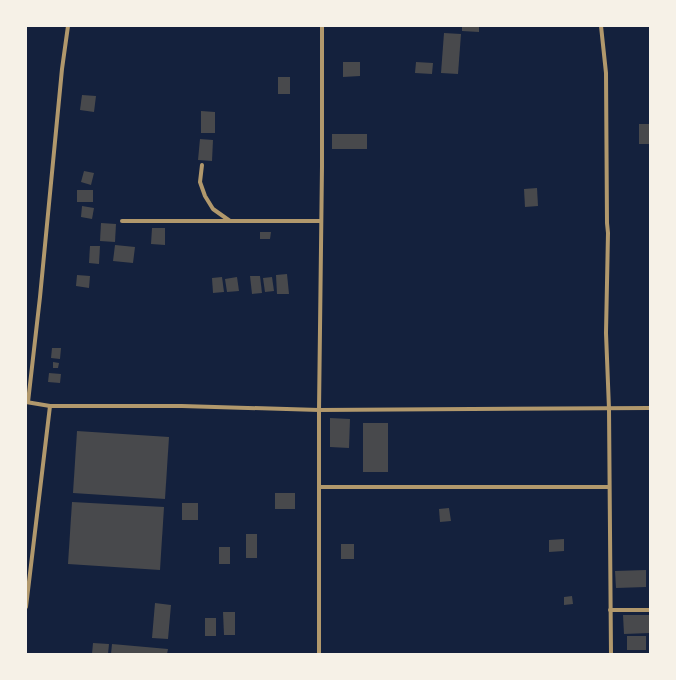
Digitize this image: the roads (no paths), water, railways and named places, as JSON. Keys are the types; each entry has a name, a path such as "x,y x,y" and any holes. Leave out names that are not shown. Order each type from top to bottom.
{"street":[{"path":"68,26 62,69 40,297 27,402 50,406 182,406 319,410 650,408"},
{"path":"319,654 322,26"},
{"path":"601,26 606,73 608,233 606,333 609,409 611,654"},
{"path":"202,165 200,182 205,196 213,209 230,221"},
{"path":"122,221 321,221"},
{"path":"26,607 50,406"},
{"path":"319,487 609,487"},
{"path":"610,610 650,610"}]}
